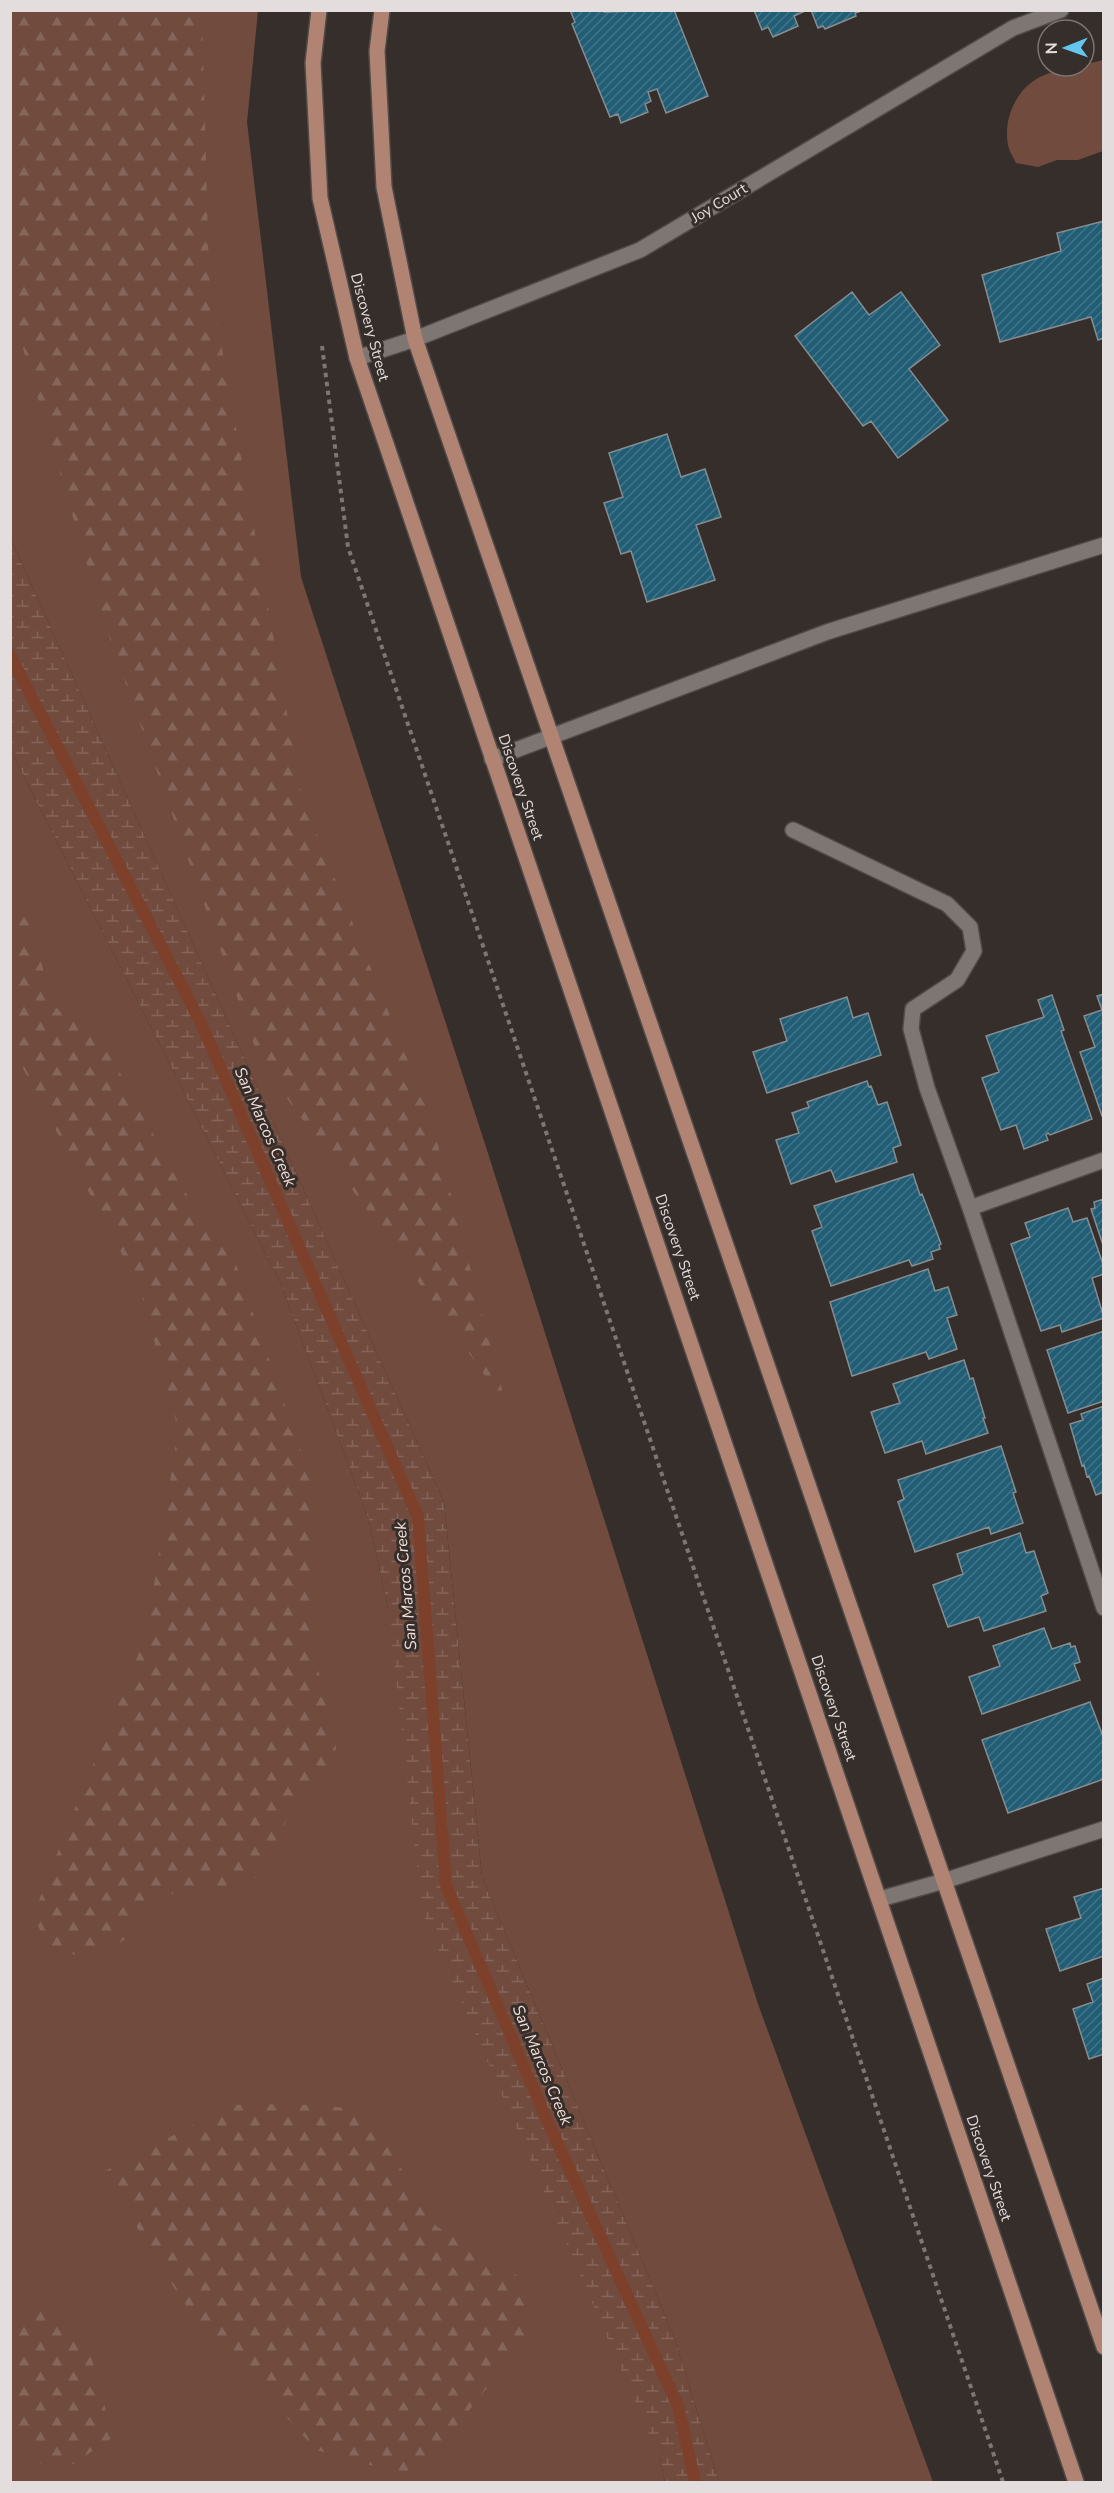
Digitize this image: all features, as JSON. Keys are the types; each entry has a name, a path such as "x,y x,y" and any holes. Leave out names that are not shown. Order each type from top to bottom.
{"main road":[{"name":"Discovery Street","path":"320,10 313,63 320,198 357,358 1076,2482"},
{"path":"382,10 377,51 384,187 415,339 1104,2347"}],"street":[{"name":"Joy Court","path":"357,358 415,339 640,250 1013,28 1062,10"},
{"path":"492,759 827,632 1104,545"},
{"path":"793,830 947,904 970,927 974,951 957,980 913,1009 911,1029 927,1088 970,1208 1104,1608"},
{"path":"970,1208 1104,1160"},
{"path":"880,1899 944,1881 1104,1829"}],"path":[{"path":"322,345 348,547 1003,2482"}],"green space":[{"path":"11,10 202,11 209,276 302,797 431,1118 506,1405 259,1059 106,628 11,308"},
{"path":"11,11 258,11 247,122 301,577 486,1147 758,2004 933,2482 719,2482 674,2337 482,1877 444,1502 11,539"},
{"path":"1103,60 1103,151 1078,160 1057,160 1038,167 1016,163 1008,145 1008,125 1013,106 1024,89 1038,78 1096,78 1096,62"},
{"path":"11,539 444,1502 482,1877 674,2337 719,2482 665,2482 660,2459 422,1911 388,1608 368,1517 280,1282 11,751"},
{"path":"11,751 280,1282 368,1517 388,1608 660,2459 665,2482 11,2482"},
{"path":"11,899 25,913 38,947 51,1004 104,1043 184,1191 229,1244 316,1493 311,1638 336,1748 330,1779 289,1813 264,1875 225,1887 155,1896 124,1940 93,1958 50,1950 33,1916 146,1636 178,1429 140,1288 11,1046"},
{"path":"291,2104 365,2109 436,2226 521,2278 532,2332 417,2478 316,2450 183,2302 103,2172 231,2105"},
{"path":"40,2305 84,2330 113,2437 54,2477 11,2431 11,2331"}],"building":[{"path":"570,10 603,10 604,12 674,10 708,96 666,113 657,89 648,92 651,101 645,104 648,112 621,123 618,114 610,117 572,24 575,22"},
{"path":"754,10 807,10 794,16 798,26 773,37 768,27 762,30"},
{"path":"811,10 859,10 859,12 855,13 856,16 825,29 823,26 818,28"},
{"path":"1104,221 1104,338 1098,340 1091,317 1000,342 982,275 1061,251 1057,233"},
{"path":"852,292 869,315 901,292 940,345 909,369 948,420 898,458 871,421 863,426 795,336"},
{"path":"667,434 681,477 705,469 721,517 696,525 715,580 647,602 631,551 621,554 604,503 623,497 609,453"},
{"path":"1104,994 1104,1115 1102,1116 1080,1052 1095,1047 1084,1016 1102,1010 1097,996"},
{"path":"1052,995 1064,1030 1061,1031 1092,1119 1050,1135 1048,1133 1046,1135 1048,1140 1024,1149 1016,1125 1001,1130 982,1078 999,1072 986,1036 1044,1017 1038,1000"},
{"path":"847,997 853,1018 868,1013 881,1055 767,1093 753,1052 787,1041 780,1019"},
{"path":"867,1081 878,1105 887,1102 901,1145 893,1148 897,1162 836,1182 831,1170 791,1184 776,1140 799,1133 792,1113 809,1107 807,1102"},
{"path":"913,1174 941,1244 940,1249 931,1252 933,1259 912,1266 909,1260 831,1286 812,1231 822,1227 814,1206"},
{"path":"1104,1199 1104,1248 1091,1209 1095,1208 1094,1202"},
{"path":"1068,1208 1073,1222 1087,1218 1104,1267 1104,1274 1092,1278 1104,1318 1062,1332 1060,1325 1041,1331 1011,1244 1030,1237 1025,1223"},
{"path":"928,1269 935,1291 948,1287 957,1315 947,1318 957,1349 929,1359 926,1352 852,1376 830,1302"},
{"path":"1104,1331 1104,1401 1068,1413 1047,1350"},
{"path":"964,1360 970,1379 973,1378 988,1433 926,1454 922,1441 885,1453 871,1412 900,1403 893,1384"},
{"path":"1104,1406 1104,1492 1096,1495 1084,1465 1082,1466 1070,1424 1083,1420 1081,1414"},
{"path":"1001,1446 1023,1523 991,1534 989,1527 915,1552 898,1502 904,1499 898,1480"},
{"path":"1020,1533 1026,1553 1034,1551 1048,1593 1041,1596 1046,1611 984,1631 979,1617 948,1627 933,1585 963,1574 957,1554"},
{"path":"1044,1628 1052,1649 1070,1643 1071,1647 1075,1646 1080,1662 1074,1664 1080,1680 982,1714 969,1677 1000,1666 993,1646"},
{"path":"1090,1702 1104,1739 1104,1779 1008,1813 982,1740"},
{"path":"1104,1888 1104,1956 1060,1971 1046,1929 1081,1918 1074,1897"},
{"path":"1104,1978 1104,2054 1089,2059 1073,2009 1093,2002 1087,1984"}],"waterway":[{"name":"San Marcos Creek","path":"10,655 200,1021 418,1517 446,1885 546,2118 678,2406 695,2482"}]}
